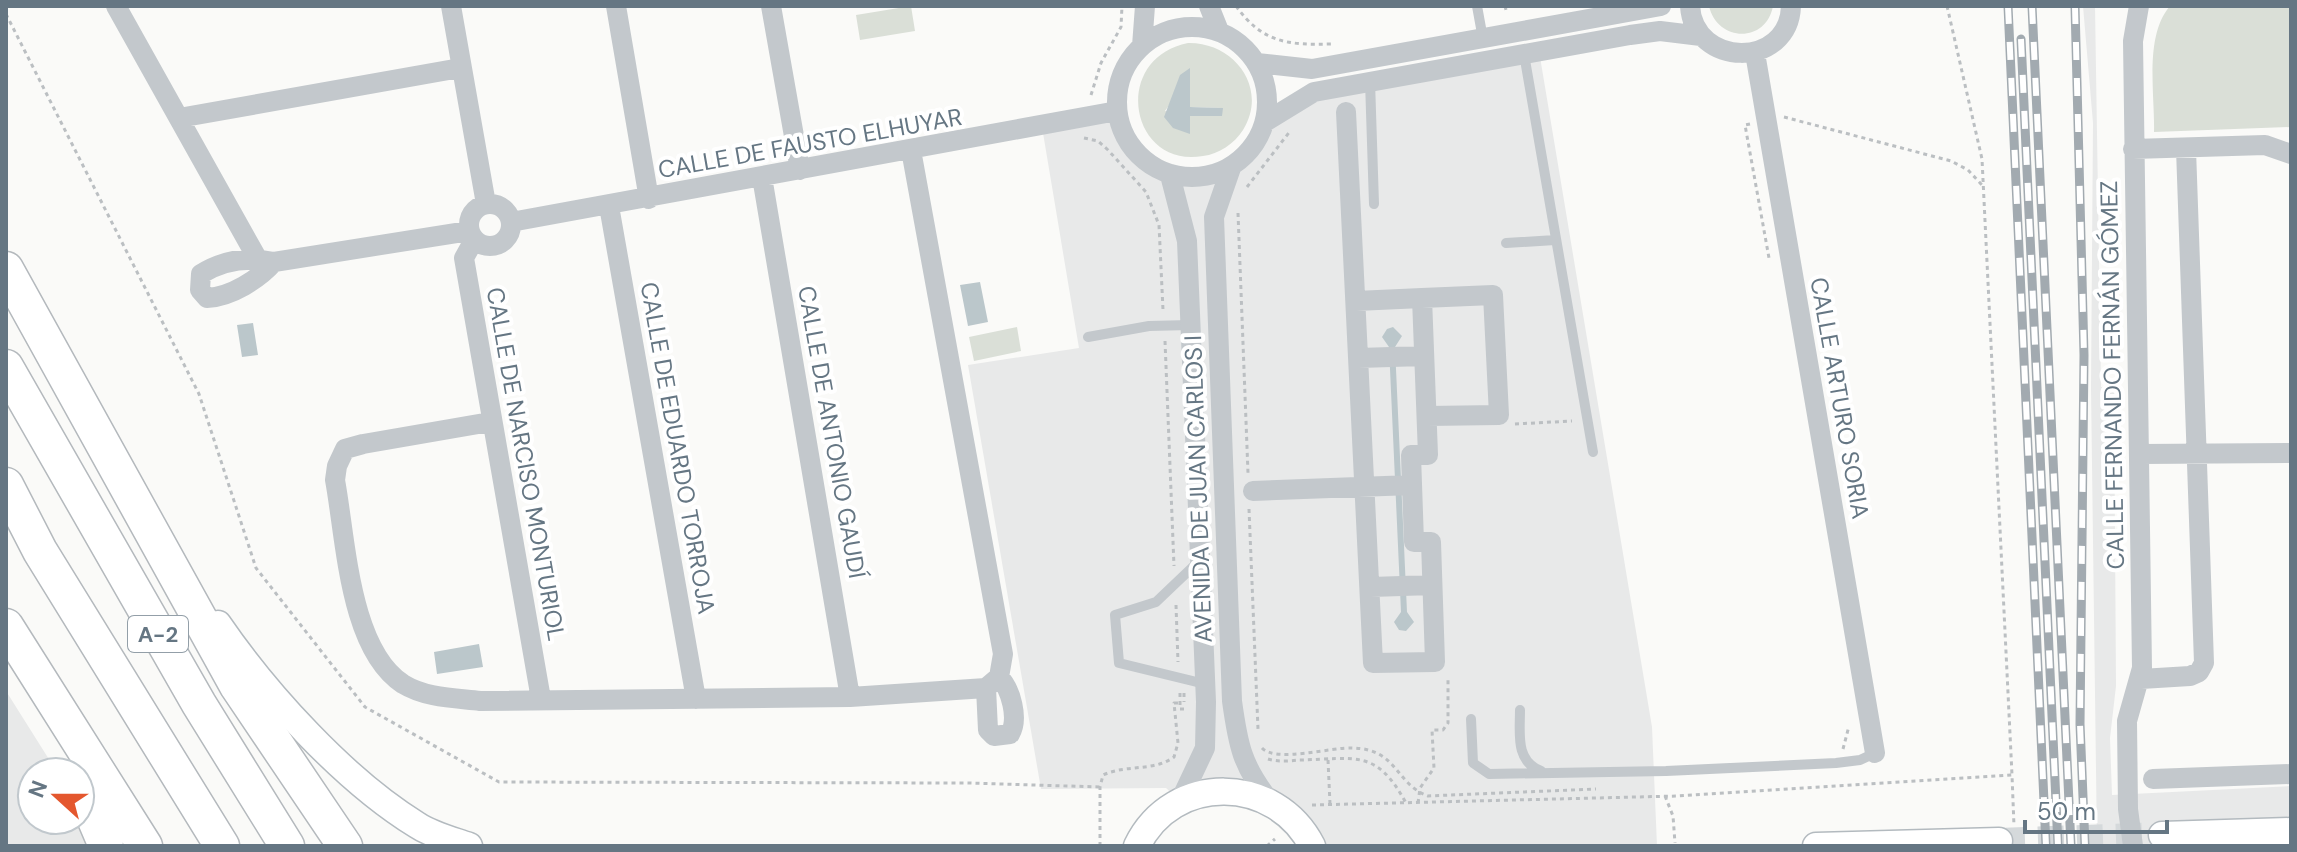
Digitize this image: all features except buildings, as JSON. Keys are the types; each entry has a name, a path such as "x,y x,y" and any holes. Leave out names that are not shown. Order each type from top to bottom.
{"highway":[{"path":"6,269 237,686 345,846"},
{"path":"6,342 33,418"},
{"name":"A-2","path":"6,367 199,704 287,846"},
{"name":"A-2","path":"6,485 40,551 222,846"},
{"path":"6,626 145,846"},
{"path":"6,638 66,756"},
{"path":"96,823 106,846"}],"street":[{"path":"116,6 265,260 471,235"},
{"path":"451,6 486,204"},
{"path":"616,6 649,199"},
{"path":"771,6 800,170"},
{"path":"1142,46 1145,6"},
{"path":"1209,6 1219,31"},
{"path":"1257,63 1312,69 1661,6"},
{"path":"1690,6 1701,36"},
{"path":"1265,122 1314,92 1660,31 1701,36 1721,51 1738,55 1755,53 1778,38 1786,26 1791,6"},
{"name":"CALLE FERNANDO FERNÁN GÓMEZ","path":"2133,846 2128,742 2131,700 2141,679 2141,454 2133,149 2133,32 2139,6"},
{"path":"1195,26 1219,31 1241,43 1257,63 1266,89 1265,122 1249,152 1231,168 1211,176 1191,178 1170,175 1150,165 1134,151 1123,132 1117,111 1117,91 1123,71 1142,46 1171,29 1195,26"},
{"name":"CALLE ARTURO SORIA","path":"1755,53 1875,753"},
{"path":"179,118 460,68"},
{"name":"CALLE DE FAUSTO ELHUYAR","path":"511,222 1117,111"},
{"path":"1346,112 1367,486 1373,663 1435,662 1431,542 1414,542 1402,485 1411,455 1428,455 1422,298"},
{"path":"2133,149 2265,145 2290,152"},
{"path":"2141,679 2190,676 2199,672 2204,663 2186,149"},
{"path":"490,422 345,449 337,466 335,480 363,631 379,660 402,683 431,696 480,701 850,697 993,683 1003,654 911,150"},
{"name":"AVENIDA DE JUAN CARLOS I","path":"1231,168 1214,217 1232,701 1238,748 1250,776 1270,801"},
{"name":"AVENIDA DE JUAN CARLOS I","path":"1170,175 1187,241 1206,708 1205,748 1180,801"},
{"name":"CALLE DE ANTONIO GAUDÍ","path":"762,177 850,697"},
{"path":"486,204 498,205 507,212 511,222 505,240 496,246 486,247 471,235 469,219 476,209 486,204"},
{"name":"CALLE DE EDUARDO TORROJA","path":"609,206 696,699"},
{"name":"CALLE DE NARCISO MONTURIOL","path":"471,235 464,258 490,422 541,699"},
{"path":"1356,301 1493,295 1499,415 1427,416"},
{"path":"1359,358 1423,356"},
{"path":"2141,454 2291,453"},
{"path":"1250,488 1402,485"},
{"path":"133,499 253,674 360,782 419,827 469,846"},
{"path":"1371,587 1432,585"},
{"path":"2128,742 2139,765 2153,779"},
{"path":"2132,824 2141,789 2153,779 2291,774"},
{"path":"1136,845 1156,818 1180,801 1225,790 1270,801 1294,819 1313,845"},
{"path":"2162,835 2291,831"},
{"path":"1816,846 2007,836"}],"lane":[{"path":"1477,6 1483,39"},
{"path":"1524,54 1593,452"},
{"path":"1370,81 1374,204"},
{"path":"1361,191 1374,190"},
{"path":"1506,243 1555,240"},
{"path":"1088,337 1190,325"},
{"path":"1198,562 1156,602 1115,615 1116,643 1119,663 1205,684"},
{"path":"1520,710 1520,750 1530,766 1543,772"},
{"path":"1471,719 1473,763 1489,774 1666,771 1844,762 1860,760 1875,753"}],"path":[{"path":"1089,98 1101,63 1121,27 1122,6"},
{"path":"1236,6 1264,33 1279,42 1298,46 1331,43"},
{"path":"1947,6 1982,159 2012,775 2007,836"},
{"path":"6,14 199,394 256,568 365,707 499,782 970,783 1100,787"},
{"path":"1770,265 1745,125 1783,117 1951,161 1968,170 1982,185"},
{"path":"1067,122 1070,138 1098,141 1146,192 1159,225 1180,709 1206,708"},
{"path":"1258,736 1254,707 1250,488 1237,214 1247,186 1295,125"},
{"path":"1519,423 1587,419"},
{"path":"1418,803 1418,793 1434,768 1432,730 1443,730 1448,723 1448,677 1435,662"},
{"path":"1251,701 1254,707 1251,723"},
{"path":"1100,846 1100,787 1103,775 1116,769 1162,766 1174,757 1178,743 1174,703"},
{"path":"1844,762 1842,744 1850,716"},
{"path":"1259,743 1267,753 1275,754 1353,748 1371,750 1389,758 1418,793 1438,797 1597,788"},
{"path":"1255,747 1260,756 1273,761 1361,759 1380,766 1394,780 1406,803"},
{"path":"1328,760 1330,804"},
{"path":"1312,805 1665,796 2012,775"},
{"path":"1665,796 1673,816 1675,843"},
{"path":"1267,846 1275,839"}],"shaded area":[{"path":"911,6 915,31 860,40 856,15"},
{"path":"1709,6 1773,6 1769,18 1761,27 1741,34 1721,27"},
{"path":"2083,6 2095,6 2101,387 2114,386 2116,686 2110,738 2112,795 2291,786 2291,846 2097,846 2091,388 2093,123"},
{"path":"2170,6 2291,6 2291,127 2154,132 2154,49 2162,19"},
{"path":"1188,43 1205,45 1220,50 1242,70 1252,99 1250,114 1243,130 1226,148 1203,156 1178,156 1159,146 1146,130 1139,110 1139,89 1147,69 1163,53","holes":["1190,69 1190,107 1222,108 1221,116 1190,116 1165,111"]},
{"path":"1539,51 1652,727 1657,846 1317,846 1283,809 1180,801 1166,788 1041,789 968,365 1079,348 1042,127 1117,111 1123,132 1134,151 1150,165 1170,175 1191,178 1211,176 1231,168 1249,152 1265,122 1300,98"},
{"path":"1190,68 1190,107 1223,108 1222,116 1190,116 1190,134 1173,128 1164,117 1180,75"},
{"path":"980,282 988,322 968,326 960,285"},
{"path":"253,323 258,355 242,357 237,325"},
{"path":"1017,327 1021,351 974,361 969,337"},
{"path":"1393,327 1402,336 1395,347 1407,612 1414,622 1406,631 1399,630 1394,622 1401,612 1389,347 1382,337 1387,329"},
{"path":"479,644 483,667 437,674 434,652"},
{"path":"6,691 47,756 16,756 16,836 94,836 103,846 6,846"}],"tunnel":[{"path":"1999,841 2162,835"}],"railway":[{"path":"2008,6 2046,846"},
{"path":"2032,6 2071,846"},
{"path":"2075,6 2084,355 2080,724 2085,846"},
{"path":"2021,39 2058,846"}]}
